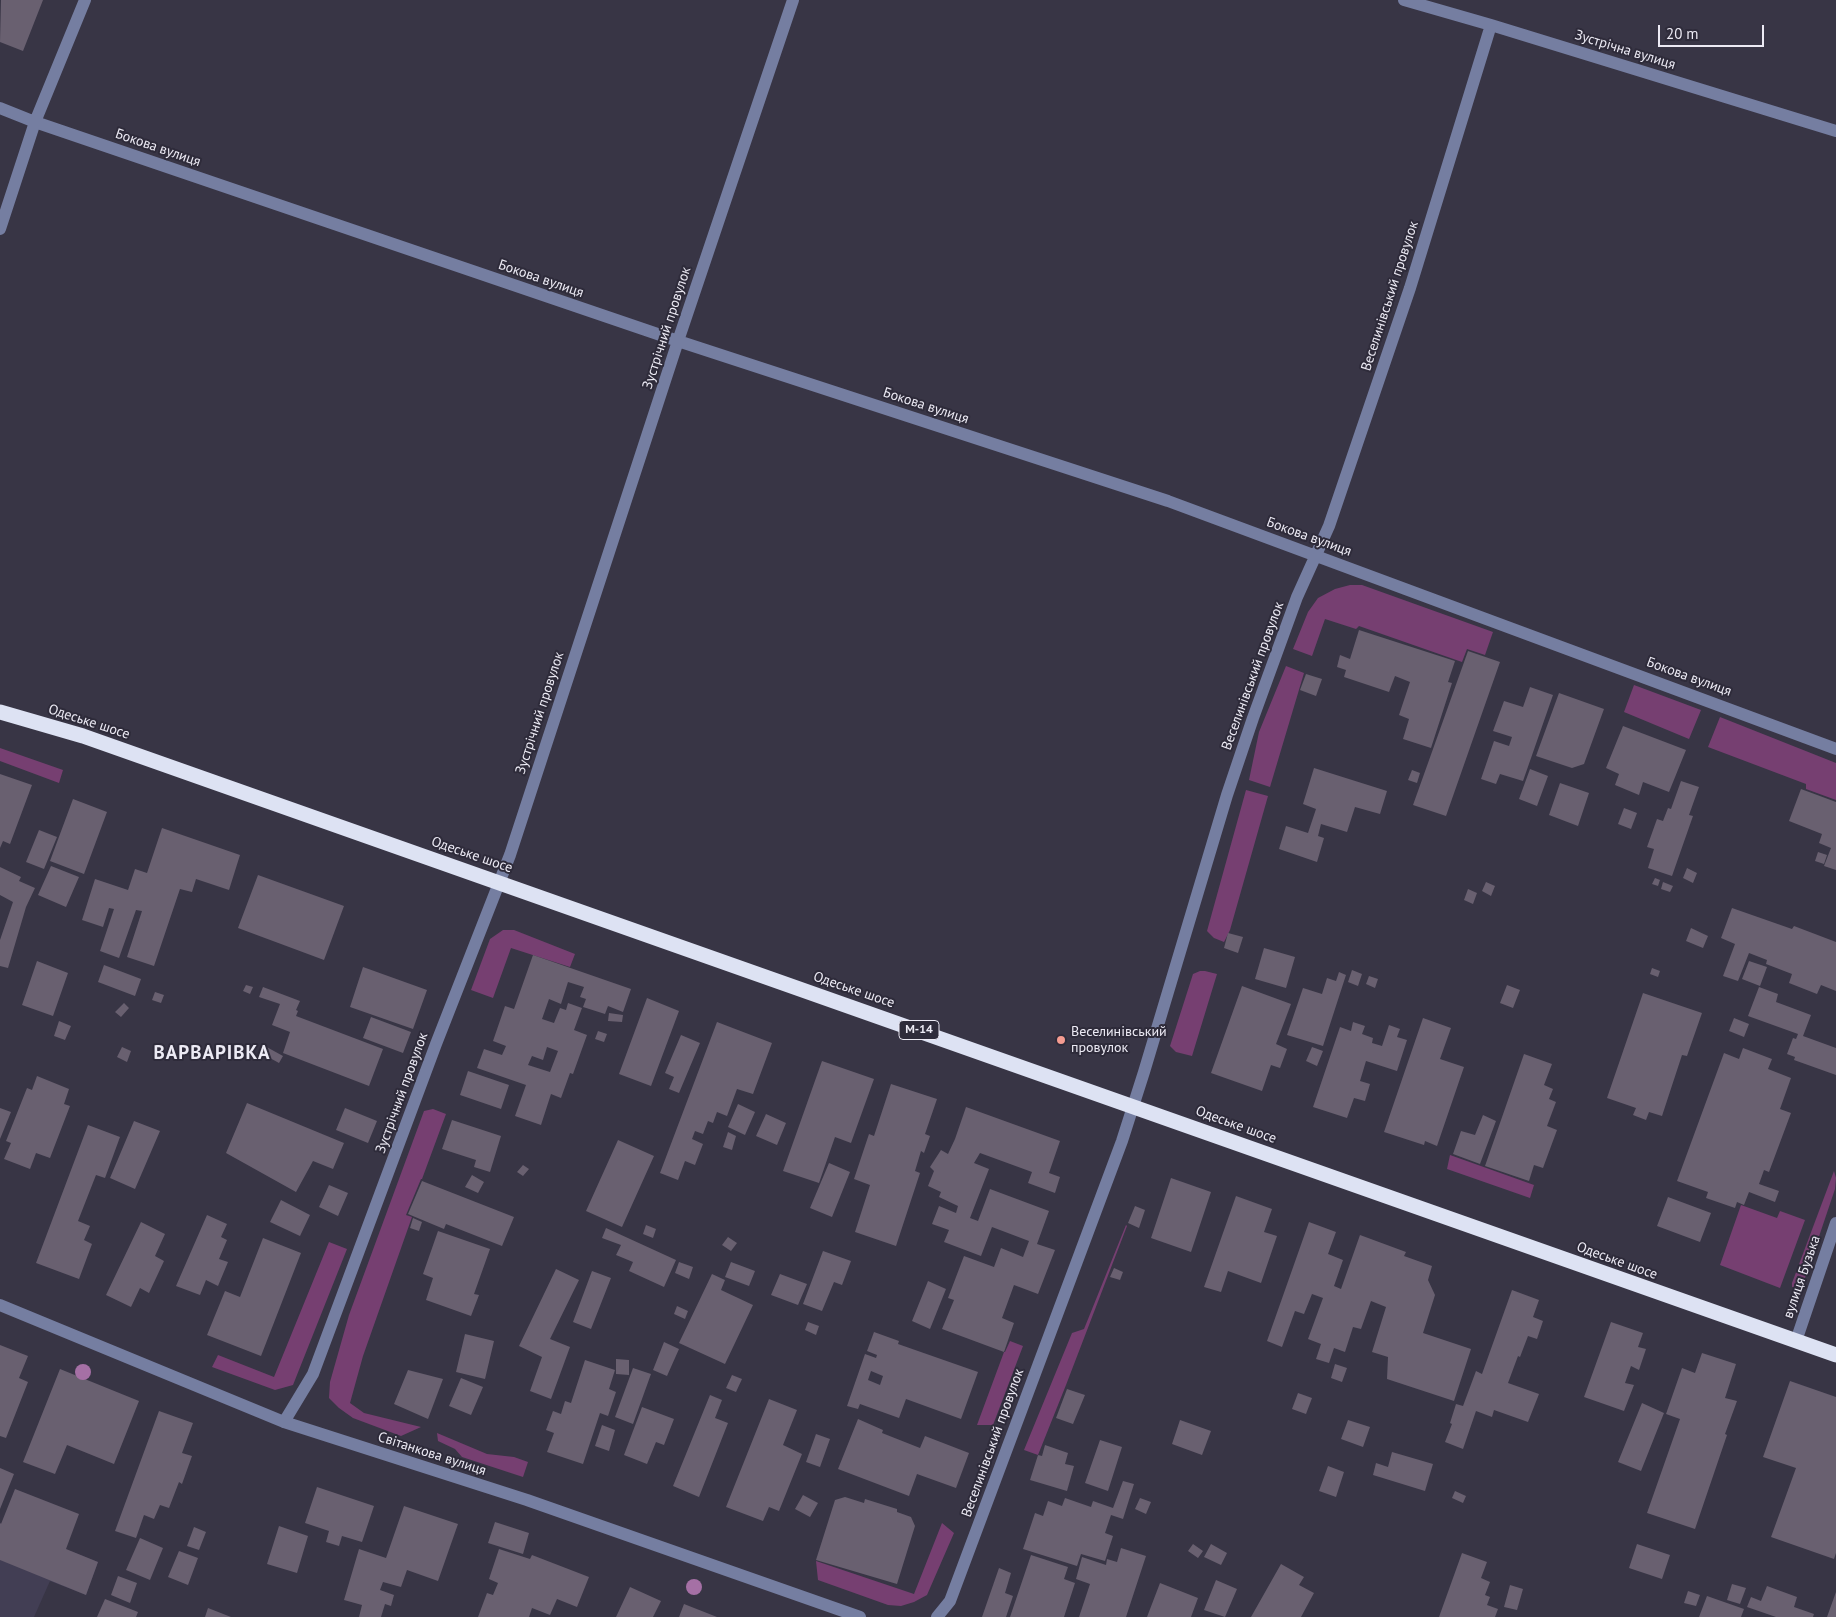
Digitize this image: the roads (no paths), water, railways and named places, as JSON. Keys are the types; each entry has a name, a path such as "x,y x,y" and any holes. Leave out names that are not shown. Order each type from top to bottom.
{"highway":[{"name":"Одеське шосе","path":"0,712 83,736 1836,1356"}],"street":[{"path":"0,229 35,122 85,0"},
{"name":"Зустрічний провулок","path":"284,1422 313,1374 436,1044 513,846 678,341 793,0"},
{"name":"Зустрічна вулиця","path":"1404,0 1836,131"},
{"name":"Веселинівський провулок","path":"937,1617 950,1601 1133,1106 1227,795 1272,663 1297,597 1329,526 1410,288 1491,25"},
{"name":"Бокова вулиця","path":"0,108 35,122 678,341 1168,501 1836,749"},
{"name":"вулиця Бузька","path":"1796,1341 1836,1223"},
{"name":"Світанкова вулиця","path":"0,1305 284,1422 527,1500 860,1617"}],"place":[{"name":"Веселинівський провулок","path":"1061,1040"}],"district":[{"name":"ВАРВАРІВКА","path":"212,1054"}]}
